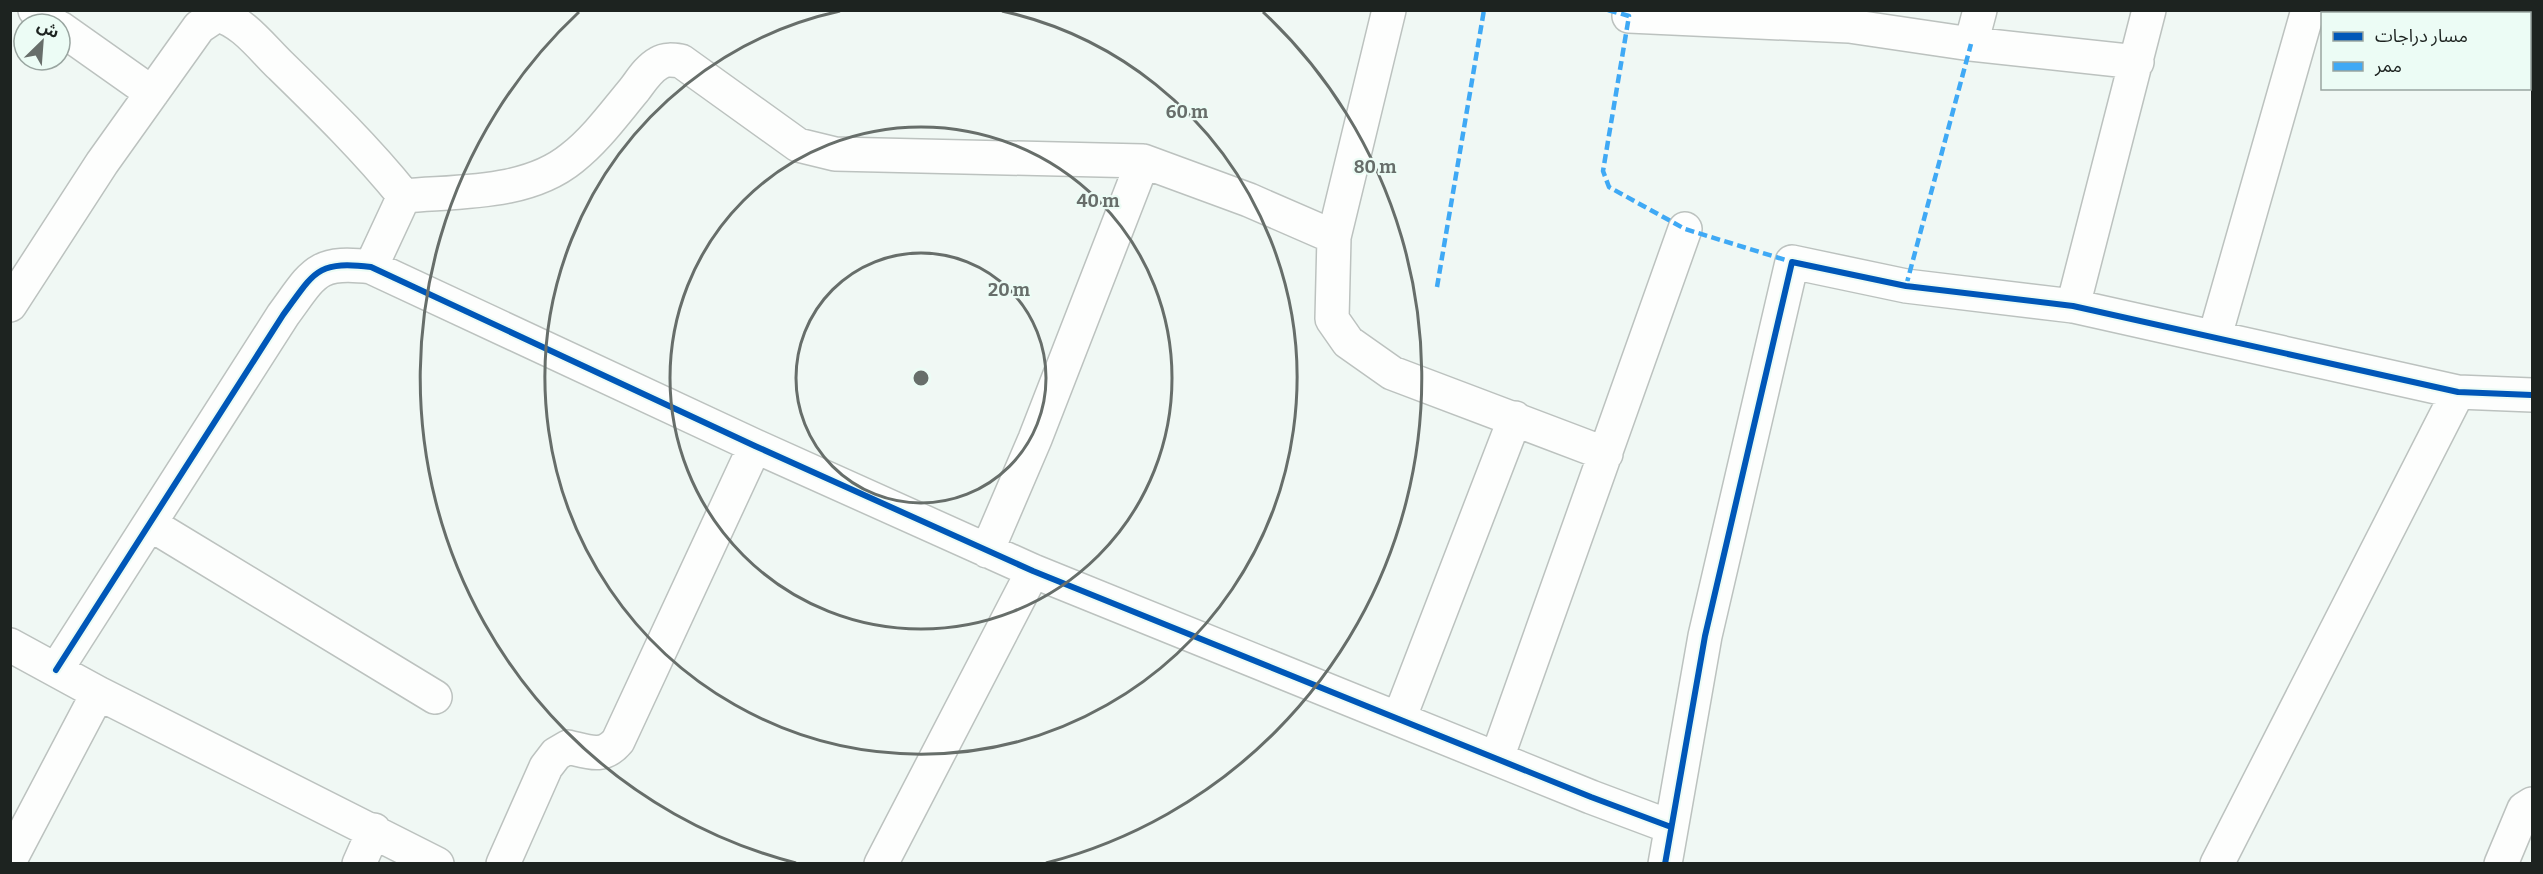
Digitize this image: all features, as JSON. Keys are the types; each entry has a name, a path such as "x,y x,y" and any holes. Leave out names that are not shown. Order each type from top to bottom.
{"street":[{"path":"1389,10 1334,237 1332,318 1348,342 1392,372 1606,454"},
{"path":"1971,44 1980,10"},
{"path":"2073,306 2138,62 2149,10"},
{"path":"2215,336 2308,10"},
{"path":"10,305 102,163 199,27 217,15 226,17 362,145 404,196"},
{"path":"1629,16 1851,18 1971,44 2138,62"},
{"path":"72,36 152,93"},
{"path":"404,196 496,188 544,176 571,159 597,134 649,72 659,63 669,60 681,61 782,135 811,149 835,154 1143,161 1249,200 1334,237"},
{"path":"987,551 1035,439 1143,161"},
{"path":"371,267 404,196"},
{"path":"1497,758 1685,230"},
{"path":"1665,864 1705,636 1792,262 1906,286 2073,306 2458,392 2532,395"},
{"path":"56,670 284,315 314,274 327,266 371,267 755,446 1033,571 1671,827"},
{"path":"2217,864 2458,392"},
{"path":"1399,719 1515,418"},
{"path":"503,864 546,767 556,754 568,747 600,755 610,750 618,741 755,446"},
{"path":"150,524 435,697"},
{"path":"881,864 1033,571"},
{"path":"10,645 98,693 374,830 437,864"},
{"path":"10,860 98,693"},
{"path":"2501,864 2524,809 2532,804"},
{"path":"359,864 374,830"}],"marked path":[{"path":"1437,287 1484,10"},
{"path":"1608,10 1629,16 1603,171 1609,187 1685,229 1792,262"},
{"path":"1906,286 1971,44"}],"cycle path":[{"path":"1665,864 1705,636 1792,262 1906,286 2073,306 2458,392 2532,395"},
{"path":"56,670 283,315 302,289 318,273 327,268 353,265 371,267 755,446 1033,571 1591,797 1671,827"}]}
